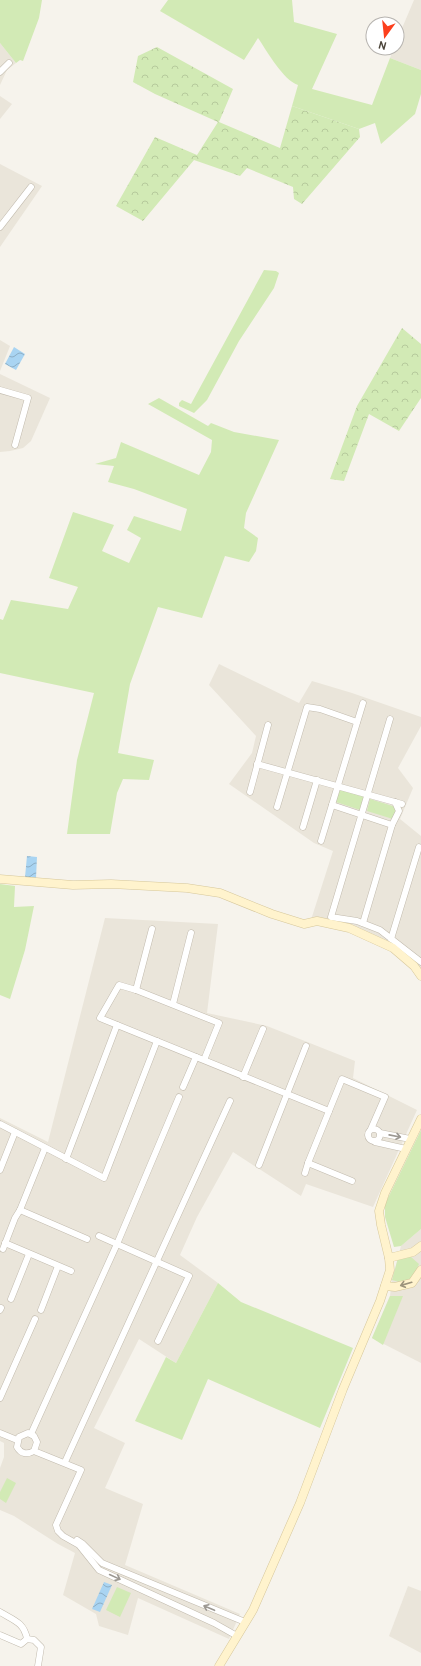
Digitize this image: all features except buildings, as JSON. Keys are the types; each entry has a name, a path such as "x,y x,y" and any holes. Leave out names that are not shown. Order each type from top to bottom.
{"main road":[{"path":"0,879 73,885 111,884 187,888 220,893 272,914 304,924 318,921 349,928 393,948 414,966 421,976"},
{"path":"218,1666 253,1610 300,1503 343,1389 385,1286 390,1270 389,1258 379,1211 385,1193 421,1118"},
{"path":"389,1258 413,1252 421,1246"},
{"path":"385,1286 395,1287 412,1282 421,1270"}],"street":[{"path":"0,72 9,62"},
{"path":"0,227 31,187"},
{"path":"0,390 28,398 15,445"},
{"path":"321,841 363,703"},
{"path":"277,807 307,707 320,709 357,722"},
{"path":"390,719 331,917 357,921 380,930 421,962"},
{"path":"250,792 268,724"},
{"path":"257,764 402,804"},
{"path":"304,827 316,780"},
{"path":"363,923 392,825 399,811 395,802"},
{"path":"332,805 392,825"},
{"path":"391,939 419,847"},
{"path":"136,990 152,929"},
{"path":"173,1004 191,933"},
{"path":"204,1060 219,1023 173,1004 119,985 100,1018 329,1111"},
{"path":"66,1158 117,1025"},
{"path":"243,1077 263,1029"},
{"path":"0,1124 104,1178 157,1041"},
{"path":"258,1165 306,1046"},
{"path":"183,1087 196,1057"},
{"path":"305,1173 342,1079 385,1097 371,1129 368,1132 367,1136 371,1141 406,1149"},
{"path":"31,1434 117,1244 179,1097"},
{"path":"64,1462 230,1101"},
{"path":"371,1129 376,1129 380,1133 410,1139"},
{"path":"0,1170 15,1132"},
{"path":"375,1142 380,1138 380,1133"},
{"path":"45,1148 4,1246 29,1254 71,1271"},
{"path":"308,1163 352,1181"},
{"path":"20,1210 87,1239"},
{"path":"99,1236 189,1276 158,1341"},
{"path":"11,1299 29,1254"},
{"path":"42,1310 58,1266"},
{"path":"0,1398 35,1319"},
{"path":"0,1433 17,1440"},
{"path":"31,1434 37,1442 34,1451 28,1454 22,1452 17,1447 17,1440 22,1435 31,1434"},
{"path":"34,1451 81,1470 56,1525 58,1531 63,1536 79,1545 100,1570 214,1623 237,1636"},
{"path":"56,1525 66,1534 83,1544 102,1564 245,1622"},
{"path":"0,1612 20,1624 26,1630 27,1639"},
{"path":"0,1635 21,1644 27,1639 34,1640 41,1647 38,1666"}],"shaded area":[{"path":"414,0 421,0 421,70 390,58 391,56 405,56 405,21"},
{"path":"0,43 16,63 7,70 0,85"},
{"path":"0,96 12,104 0,119"},
{"path":"0,164 42,186 0,247"},
{"path":"0,340 10,346 0,371"},
{"path":"0,374 50,398 31,441 23,448 0,452"},
{"path":"219,664 299,703 312,681 421,717 421,726 398,768 413,788 400,819 421,836 421,976 393,948 349,928 310,923 333,851 314,843 229,784 252,753 256,736 209,685"},
{"path":"105,918 218,924 207,1013 267,1026 355,1061 353,1078 417,1110 373,1207 306,1184 301,1196 233,1152 197,1217 180,1255 218,1283 176,1363 139,1339 94,1428 125,1443 105,1488 143,1504 125,1565 240,1614 229,1639 138,1598 128,1635 99,1626 96,1614 63,1595 75,1553 14,1516 0,1510 0,1468 4,1457 4,1443 0,1441 0,1118 48,1142"},
{"path":"421,1229 421,1363 372,1338 390,1296 392,1280 401,1246"},
{"path":"408,1586 421,1591 421,1653 389,1636"}],"green space":[{"path":"0,0 42,0 39,18 23,61 20,60 16,63 0,43"},
{"path":"168,0 292,0 294,22 337,34 312,89 372,105 390,58 421,70 421,94 415,114 381,144 375,123 359,129 292,106 298,85 292,82 281,71 258,38 244,60 160,11"},
{"path":"157,47 233,89 219,122 280,148 292,106 359,129 360,137 302,204 294,199 293,187 247,168 240,176 194,160 143,221 116,206 155,137 197,155 218,122 155,94 133,82 138,56"},
{"path":"264,270 276,271 279,273 274,288 239,341 207,400 194,413 179,406 179,403 182,400 191,404"},
{"path":"402,328 421,344 421,398 399,431 369,414 344,481 330,479 357,406"},
{"path":"159,398 208,426 211,423 234,432 279,440 246,513 244,528 258,538 256,551 249,562 225,556 202,618 158,607 130,684 118,753 154,760 149,780 123,779 117,793 110,834 67,834 77,760 94,693 0,673 0,619 3,620 11,600 68,609 78,587 49,578 73,512 114,525 102,551 129,563 141,538 127,530 134,516 181,531 187,509 134,489 108,482 114,466 95,464 116,458 121,442 199,475 211,452 212,440 148,404"},
{"path":"340,789 364,797 360,810 336,802"},
{"path":"370,799 399,808 396,820 367,811"},
{"path":"0,884 15,886 14,907 34,906 25,950 10,999 0,995"},
{"path":"421,1130 421,1229 401,1246 394,1247 385,1217 385,1204"},
{"path":"410,1256 419,1264 412,1279 399,1282 392,1280 398,1258"},
{"path":"218,1283 241,1302 353,1348 320,1428 208,1379 182,1440 135,1421 166,1357 176,1363"},
{"path":"390,1296 403,1296 383,1345 372,1338"},
{"path":"7,1478 16,1483 6,1503 0,1499 0,1492"},
{"path":"117,1587 131,1593 120,1617 106,1610"}],"water":[{"path":"14,347 25,354 16,370 5,364"},
{"path":"27,856 37,857 36,878 25,877"},
{"path":"104,1582 112,1585 100,1612 92,1609"}]}
